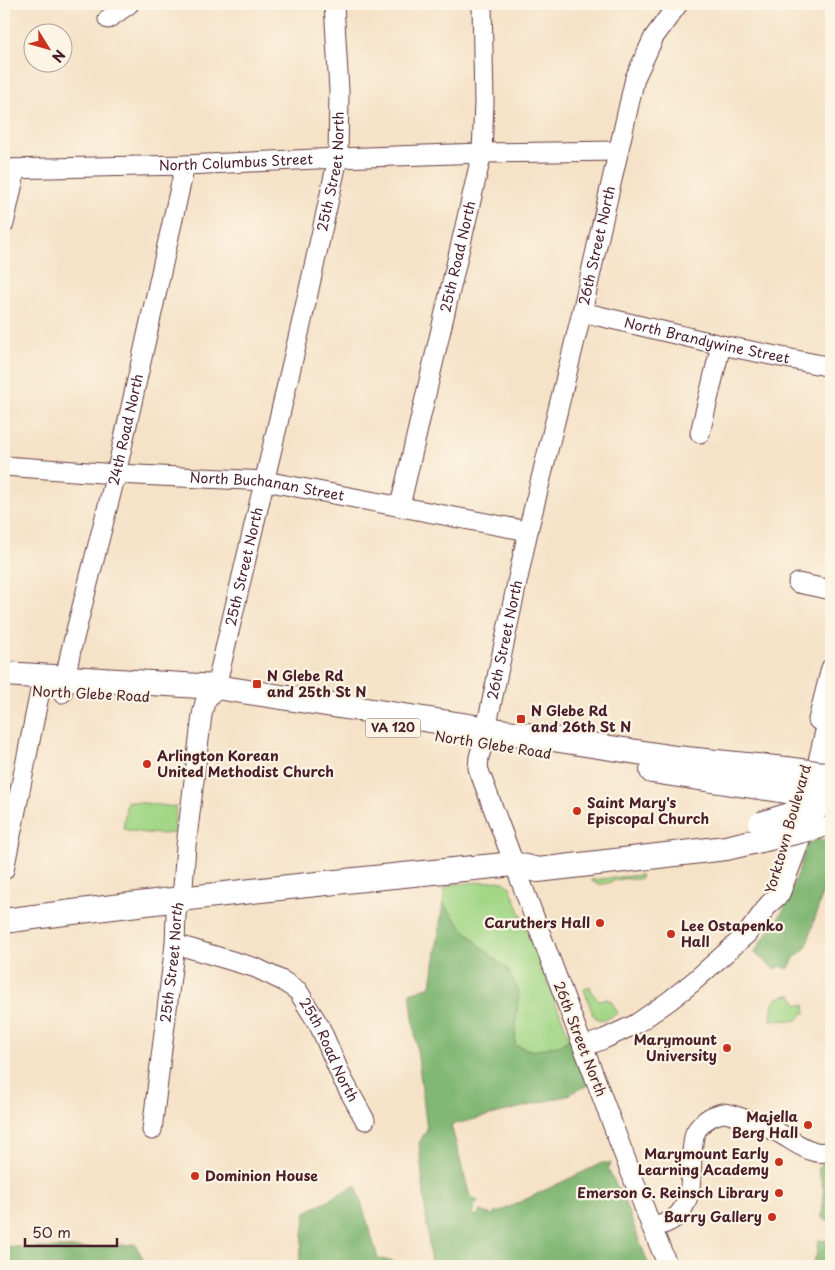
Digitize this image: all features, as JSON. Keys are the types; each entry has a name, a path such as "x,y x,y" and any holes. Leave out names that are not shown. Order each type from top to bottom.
{"main road":[{"name":"North Glebe Road","path":"4,674 56,687 109,695 210,694 351,721 485,736 677,775 783,779 828,800"},
{"name":"North Glebe Road","path":"4,689 56,687"},
{"path":"4,921 314,884 514,864 538,870 726,848 828,800"}],"street":[{"path":"108,19 128,4"},
{"name":"25th Street North","path":"152,1130 175,944 176,914 183,887 201,723 265,481 338,158 339,91 334,4"},
{"name":"25th Road North","path":"400,506 482,153 484,102 482,4"},
{"name":"26th Street North","path":"668,1266 478,768 528,531 582,312 635,78 654,37 678,4"},
{"name":"North Columbus Street","path":"10,169 185,165 482,153 618,151"},
{"name":"24th Road North","path":"4,870 56,687 71,650 116,474 185,165"},
{"path":"4,224 10,169"},
{"name":"North Brandywine Street","path":"582,312 721,345 830,362"},
{"path":"700,433 721,345"},
{"name":"North Buchanan Street","path":"4,466 116,474 265,481 528,531"},
{"path":"798,583 831,590"},
{"name":"Yorktown Boulevard","path":"769,904 769,889 788,843 831,668"},
{"name":"Yorktown Boulevard","path":"583,1047 636,1024 669,1001 741,940 769,904 780,894 800,841 831,706"},
{"name":"25th Road North","path":"175,944 256,968 283,981 298,991 320,1027 342,1078 365,1120"},
{"path":"652,1228 666,1223 675,1217 685,1204 689,1191 695,1133 709,1118 720,1113 758,1124 780,1134 797,1145 817,1153 831,1151"}],"green space":[{"path":"127,801 176,807 174,833 148,833 123,829"},
{"path":"820,839 831,847 831,864 806,948 795,957 788,969 782,966 774,969 755,953 783,911 807,844"},
{"path":"641,875 641,878 638,879 621,879 606,884 598,884 591,880"},
{"path":"504,882 510,887 570,1039 559,1045 533,1051 515,1045 519,992 507,969 480,946 459,924 443,903 445,888 454,884"},
{"path":"443,903 459,924 480,946 507,969 519,992 515,1045 533,1051 559,1045 570,1039 588,1085 566,1096 451,1125 470,1197 478,1201 473,1214 476,1216 481,1211 492,1215 496,1211 497,1213 602,1163 611,1163 608,1169 623,1198 649,1266 431,1266 419,1143 427,1129 410,993 431,986"},
{"path":"590,986 592,993 599,1000 607,999 608,1001 610,999 618,1013 602,1020 596,1018 593,1015 584,989"},
{"path":"792,995 796,1003 805,1005 806,1013 803,1013 797,1020 771,1020 774,1001 780,997"},
{"path":"822,1163 831,1164 831,1221 822,1217 824,1192 818,1168"},
{"path":"356,1185 378,1258 409,1266 299,1266 306,1212"},
{"path":"831,1227 831,1266 812,1266 818,1251 818,1240 829,1241"},
{"path":"135,1244 147,1266 4,1266 4,1246 87,1248"}],"place":[{"name":"N Glebe Rd and 25th St N","path":"257,684"},
{"name":"N Glebe Rd and 26th St N","path":"521,719"},
{"name":"Arlington Korean United Methodist Church","path":"147,764"},
{"name":"Saint Mary's Episcopal Church","path":"577,811"},
{"name":"Caruthers Hall","path":"600,923"},
{"name":"Lee Ostapenko Hall","path":"671,934"},
{"name":"Marymount University","path":"727,1048"},
{"name":"Majella Berg Hall","path":"808,1125"},
{"name":"Marymount Early Learning Academy","path":"779,1162"},
{"name":"Dominion House","path":"195,1176"},
{"name":"Emerson G. Reinsch Library","path":"779,1193"},
{"name":"Barry Gallery","path":"772,1217"}]}
